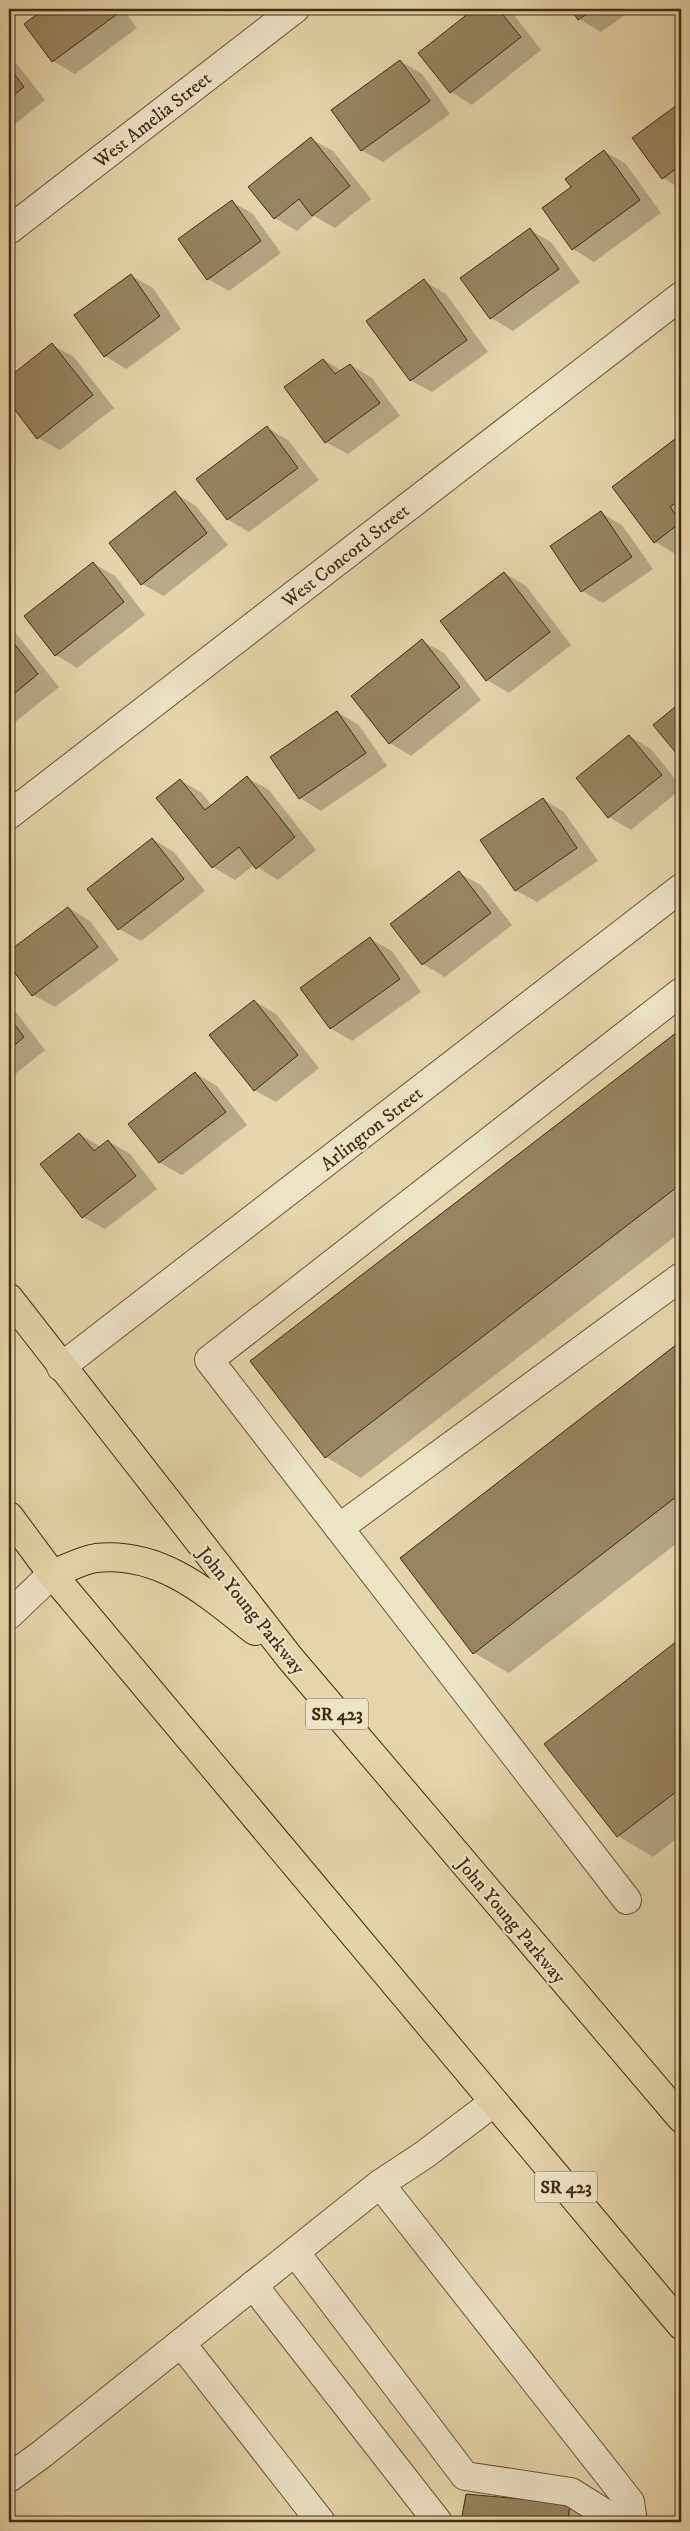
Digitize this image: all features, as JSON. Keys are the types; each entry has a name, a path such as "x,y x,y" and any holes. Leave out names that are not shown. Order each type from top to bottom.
{"main road":[{"name":"John Young Parkway","path":"9,1298 290,1658 681,2118"},
{"name":"SR 423","path":"9,1516 52,1574 681,2325"},
{"path":"52,1574 95,1558 140,1559 190,1581 290,1658"}],"street":[{"name":"West Amelia Street","path":"9,230 295,9"},
{"name":"West Concord Street","path":"9,815 681,296"},
{"name":"Arlington Street","path":"61,1367 681,888"},
{"path":"627,1900 209,1360 681,992"},
{"path":"339,1528 681,1277"},
{"path":"9,1615 52,1574"},
{"path":"9,2478 380,2184 424,2155 494,2102"},
{"path":"380,2184 630,2502 632,2522"},
{"path":"294,2252 465,2476 571,2492 619,2522"},
{"path":"253,2285 438,2522"},
{"path":"181,2343 321,2522"}],"building":[{"path":"44,9 111,9 116,15 52,62 24,24"},
{"path":"474,9 498,9 521,37 450,93 418,53"},
{"path":"571,9 594,9 578,20"},
{"path":"400,60 430,101 361,151 331,110"},
{"path":"9,67 24,87 9,99"},
{"path":"681,102 681,165 662,179 632,138"},
{"path":"311,137 350,186 312,216 299,199 274,219 248,187"},
{"path":"604,150 640,200 572,250 542,208 571,187 565,179"},
{"path":"232,200 261,241 207,280 178,239"},
{"path":"530,228 559,269 490,319 460,278"},
{"path":"131,274 160,316 104,357 74,315"},
{"path":"424,279 467,340 410,381 366,321"},
{"path":"52,343 93,395 37,439 9,402 9,377"},
{"path":"323,359 335,374 350,364 380,403 325,443 284,387"},
{"path":"267,426 298,468 227,520 196,479"},
{"path":"679,436 681,499 670,507 681,522 654,543 612,487"},
{"path":"175,491 207,533 141,585 109,543"},
{"path":"601,511 632,557 581,592 550,546"},
{"path":"93,562 124,602 55,656 24,616"},
{"path":"504,572 550,632 486,681 440,621"},
{"path":"9,637 38,674 9,698"},
{"path":"422,639 460,687 389,744 351,696"},
{"path":"681,679 681,690 676,683"},
{"path":"681,702 681,759 653,725"},
{"path":"337,711 366,753 299,799 270,757"},
{"path":"629,735 662,775 608,818 576,778"},
{"path":"247,776 295,837 256,869 239,847 212,868 156,798 180,779 205,810"},
{"path":"543,798 577,848 515,891 480,840"},
{"path":"152,838 184,879 118,930 87,889"},
{"path":"459,871 491,913 422,965 390,924"},
{"path":"68,907 98,947 32,996 9,965 9,951"},
{"path":"370,937 400,979 330,1029 300,988"},
{"path":"254,1000 298,1055 254,1091 209,1035"},
{"path":"9,1017 24,1037 9,1050"},
{"path":"681,1029 681,1184 325,1458 250,1361"},
{"path":"195,1072 226,1112 159,1163 128,1124"},
{"path":"79,1133 94,1151 108,1140 136,1176 82,1218 40,1164"},
{"path":"681,1341 681,1493 473,1654 400,1558"},
{"path":"681,1638 681,1788 617,1837 544,1744"},
{"path":"572,2483 568,2522 461,2522 466,2494 542,2501"}]}
